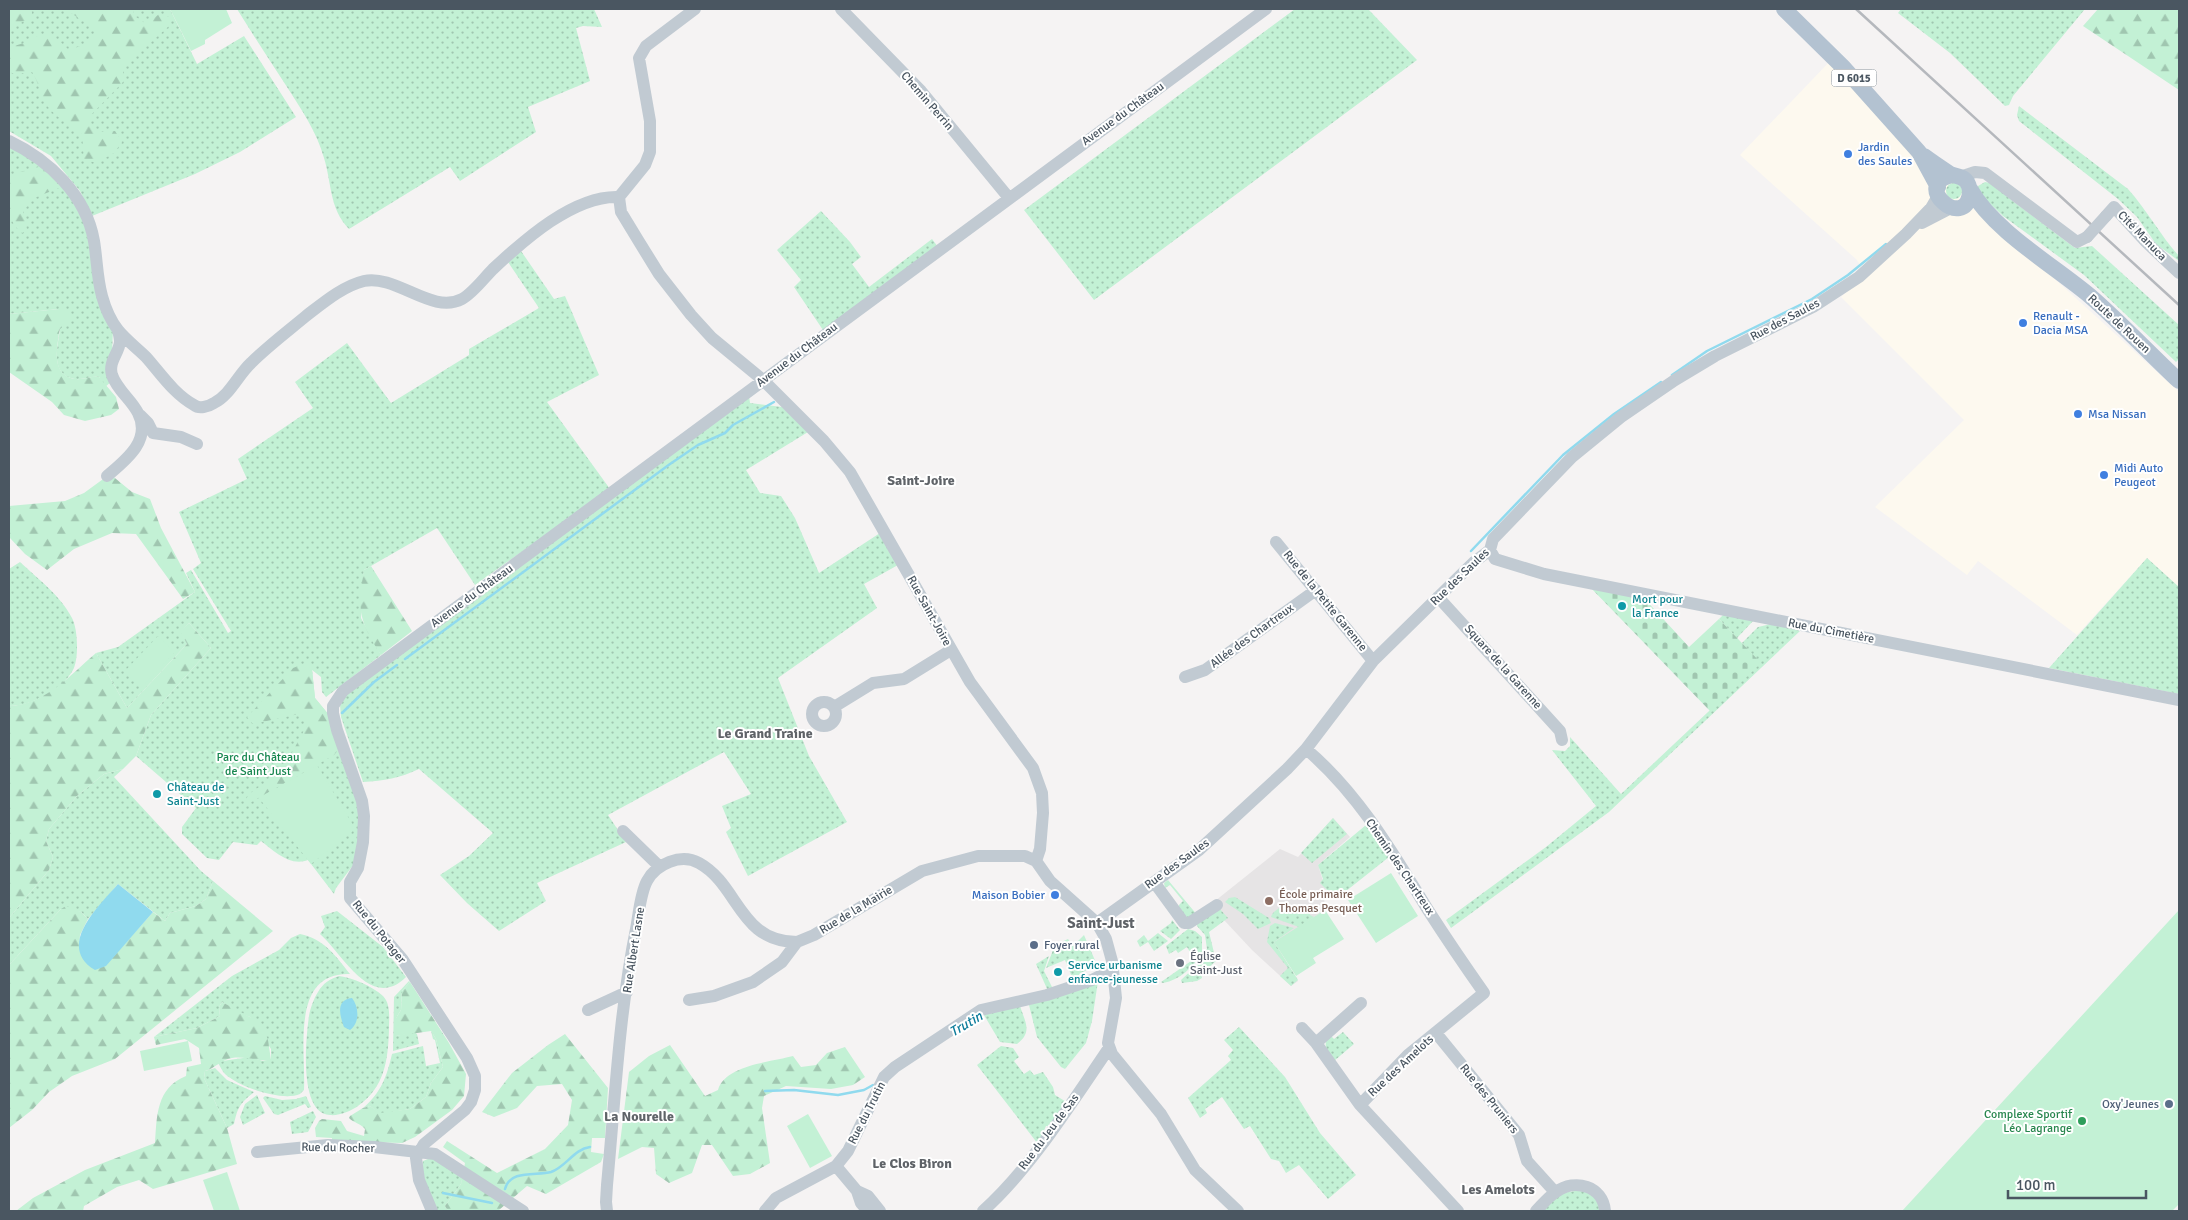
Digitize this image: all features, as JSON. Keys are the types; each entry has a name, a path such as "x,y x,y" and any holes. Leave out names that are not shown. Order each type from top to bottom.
{"main road":[{"name":"Route de Rouen","path":"1784,9 1844,68 1919,152 1961,180 1981,205 2010,233 2090,297 2179,381"},
{"name":"Route de Rouen","path":"1919,152 1938,192"},
{"path":"1943,179 1961,180 1968,200 1955,208 1941,203 1938,192 1943,179"},
{"name":"Route de Rouen","path":"1955,208 1975,212 2010,233"}],"street":[{"path":"118,330 146,357 172,389 195,407 205,407 223,396 250,364 308,315 344,288 367,280 395,285 435,301 450,303 463,299 513,250 540,228 583,204 606,197 619,197 637,177 645,166 650,152 650,121 639,58 646,46 695,9"},
{"name":"Chemin Perrin","path":"841,9 921,91 1008,198"},
{"name":"Avenue du Château","path":"333,706 343,691 1266,9"},
{"path":"9,141 39,158 53,170 67,184 88,220 94,239 102,297 118,330 120,342 111,365 111,374 120,391 148,423 153,433 181,437 198,444"},
{"name":"Cité Manuca","path":"1961,180 1975,183 1984,177 1993,178 2070,239 2077,242 2087,237 2114,207 2146,242 2179,273"},
{"name":"Rue des Saules","path":"1096,923 1199,850 1287,769 1306,749 1373,661 1474,562 1490,550 1493,539 1538,490 1572,457 1621,417 1675,380 1715,356 1813,307 1859,277 1931,208 1938,192"},
{"name":"Rue Saint-Joire","path":"619,197 621,212 659,274 691,315 712,338 763,380 824,441 850,472 951,650 991,713 1034,768 1042,793 1043,813 1040,849 1036,861"},
{"name":"Rue des Saules","path":"1906,234 1955,208"},
{"path":"107,476 122,463 141,441 142,433 138,413"},
{"name":"Rue de la Petite Garenne","path":"1276,542 1373,661"},
{"name":"Rue du Cimetière","path":"1490,550 1496,559 1544,574 2179,700"},
{"name":"Allée des Chartreux","path":"1185,676 1205,670 1316,590"},
{"name":"Square de la Garenne","path":"1438,597 1555,725 1560,731 1562,740"},
{"path":"834,707 873,683 904,679 951,650"},
{"name":"Rue du Potager","path":"333,706 337,730 362,801 364,816 364,842 358,868 350,882 350,898 403,960 467,1058 474,1076 475,1090 471,1102 465,1110 425,1142 419,1153"},
{"name":"Chemin des Chartreux","path":"1306,749 1339,780 1390,848 1429,912 1484,993"},
{"path":"623,831 660,867 668,862 682,859 696,861 711,870 753,925 767,937 780,942 797,942"},
{"name":"Rue de la Mairie","path":"797,942 814,936 922,871 978,856 1025,856 1036,861"},
{"path":"1036,861 1050,881 1083,909 1096,923 1106,939 1113,969 1116,1004 1108,1043 1112,1054 1161,1114 1195,1170 1238,1211"},
{"name":"Rue Albert Lasne","path":"608,1211 606,1202 607,1185 633,947 646,882 654,871 660,867"},
{"path":"1154,882 1184,923 1189,923 1217,905"},
{"path":"689,1000 714,996 753,982 782,962 797,942"},
{"name":"Rue du Trutin","path":"765,1211 776,1198 836,1166 848,1151 884,1077 895,1067 981,1010 1047,995 1092,980 1113,969"},
{"path":"588,1010 627,992"},
{"name":"Rue des Amelots","path":"1458,1211 1360,1105 1408,1056 1484,993"},
{"path":"1316,1042 1361,1002"},
{"path":"1302,1028 1316,1042 1360,1105"},
{"name":"Rue des Pruniers","path":"1436,1033 1519,1135 1527,1161 1555,1192"},
{"name":"Rue du Jeu de Sas","path":"983,1211 1002,1194 1032,1156 1109,1048"},
{"name":"Rue du Rocher","path":"257,1152 328,1145 374,1147 419,1153"},
{"path":"432,1211 419,1180 415,1163 419,1153 435,1154 523,1211"},
{"path":"836,1166 857,1191 861,1203 868,1211"},
{"path":"1536,1211 1555,1192 1566,1187 1587,1186 1597,1192 1603,1199 1605,1211"},
{"path":"857,1191 868,1196 880,1211"}],"shaded area":[{"path":"1834,57 1968,200 2179,392 2179,587 2147,558 2077,635 1978,561 1967,575 1875,507 1964,420 1841,297 1866,275 1857,260 1740,155"},
{"name":"École primaire Thomas Pesquet","path":"1333,818 1350,837 1318,865 1326,891 1324,897 1325,910 1275,943 1298,981 1291,986 1252,950 1210,905 1280,849 1298,857"}],"green space":[{"path":"9,9 170,9 197,64 244,36 296,117 240,152 195,174 92,216 80,191 51,156 9,131"},
{"path":"10,9 31,9 32,13 29,19 9,28"},
{"path":"64,9 132,9 136,17 145,23 151,21 159,14 170,17 169,26 123,67 123,82 89,117 91,128 102,132 115,131 122,142 114,153 96,163 84,159 82,134 48,107 32,72 15,74 9,72 9,46 14,46 39,35 50,33 69,50 86,44 94,35 94,26"},
{"path":"170,9 226,9 232,23 205,40 205,44 191,51"},
{"path":"237,9 594,9 602,27 583,26 576,28 590,81 528,107 536,132 460,181 450,167 349,229 334,204 327,168 313,130"},
{"path":"1295,9 1368,9 1417,60 1094,300 1024,210"},
{"path":"1901,9 2085,9 2013,96 2009,105 2005,106 1950,53 1898,13"},
{"path":"2098,9 2179,9 2179,90 2083,26"},
{"path":"2019,106 2128,189 2179,256 2179,261 2156,244 2137,217 2118,199 2019,121 2017,115"},
{"path":"9,147 46,165 64,186 88,229 113,328 111,382 105,387 99,377 75,379 61,372 57,359 60,329 59,309 9,314"},
{"path":"46,165 64,186 34,198 23,211 27,230 22,233 12,221 10,215 8,200 9,177 16,173"},
{"path":"1985,182 1995,184 2010,199 2075,248 2092,246 2179,325 2179,359 2176,362 2084,275 2003,216 1980,194 1978,186"},
{"path":"1954,183 1960,185 1962,191 1960,197 1954,199 1948,197 1946,191 1948,185"},
{"path":"821,211 850,242 861,257 852,264 869,287 932,239 938,247 823,330 794,287 801,280 777,250"},
{"name":"Parc du Château de Saint Just","path":"521,251 554,299 565,296 599,375 547,402 610,489 475,585 437,528 364,570 361,618 381,655 326,697 322,692 321,677 312,670 315,698 329,715 359,805 357,860 336,888 334,894 308,860 301,862 289,860 261,841 257,845 233,842 219,860 207,858 182,834 182,827 196,808 136,756 151,715 211,648 189,623 181,631 187,644 127,708 96,653 118,647 195,592 186,573 191,570 228,633 231,631 193,569 201,563 179,512 247,479 238,459 313,408 295,382 347,343 391,403 469,355 469,349 539,308 508,262"},
{"path":"59,309 66,311 70,321 60,329 59,333 57,360 59,367 67,377 75,379 99,377 116,397 119,409 111,415 85,421 64,415 52,402 9,372 9,314"},
{"path":"749,396 750,403 782,407 808,432 746,470 760,493 781,496 795,518 819,573 880,533 898,565 864,584 877,608 778,678 809,756 847,822 748,876 726,832 731,828 722,806 751,794 724,752 608,815 626,842 537,883 546,901 499,931 467,903 440,875 469,856 493,833 419,769 405,775 363,782 341,717 340,705 346,694"},
{"path":"110,474 132,492 150,499 161,528 195,592 183,599 136,534 112,533 74,549 47,570 25,554 9,537 9,506 65,501 84,493"},
{"path":"2147,558 2179,587 2179,694 2049,668"},
{"path":"20,562 62,602 72,618 76,629 77,652 73,670 54,690 36,700 9,706 9,569"},
{"path":"371,566 412,631 381,655 368,633 362,615 361,595 364,570"},
{"path":"1590,587 1643,597 1689,647 1719,619 1761,663 1710,711"},
{"path":"1724,614 1754,620 1737,638 1719,619"},
{"path":"189,623 211,648 151,715 136,756 123,769 104,774 77,796 49,829 46,841 53,857 49,870 9,918 9,706 22,704 45,695 67,679 96,653 127,708 187,644 180,631"},
{"path":"1771,624 1796,628 1800,631 1609,812 1451,928 1446,920 1546,847 1596,806 1552,750 1565,751 1570,746 1570,737 1621,794 1760,663 1742,643 1758,627"},
{"path":"158,636 175,652 141,688 124,672"},
{"path":"306,663 312,669 315,698 329,715 339,749 334,755 246,805 245,801 249,794 282,771 307,725 299,714 253,724 247,717 293,668"},
{"path":"317,765 353,825 352,832 311,864 259,798"},
{"path":"123,769 114,777 201,871 213,881 206,899 196,906 170,913 165,921 118,884 88,919 81,912 61,909 9,965 9,918 49,870 53,857 46,841 49,829 77,796 104,774"},
{"path":"1333,818 1347,834 1312,863 1301,853"},
{"path":"1366,825 1389,857 1336,899 1320,883 1323,879 1318,865"},
{"path":"1391,873 1418,916 1376,943 1348,900"},
{"path":"1168,880 1198,916 1190,920 1179,910 1179,905 1183,901 1170,885 1165,888 1164,883"},
{"path":"213,881 273,931 115,1059 72,1076 49,1092 32,1110 9,1128 9,965 61,909 66,906 81,912 88,919 80,935 79,948 105,966 153,912 165,921 170,913 196,906 206,899"},
{"path":"1235,897 1269,918 1271,923 1258,929 1243,914 1225,902 1229,898"},
{"path":"1305,905 1310,907 1310,915 1314,917 1299,927 1271,917 1285,906 1285,911 1291,914"},
{"path":"1218,907 1228,918 1209,932 1216,961 1201,974 1202,978 1197,981 1182,983 1181,980 1197,965 1207,949 1205,935 1197,926 1197,922"},
{"path":"1325,910 1344,939 1313,958 1316,963 1296,976 1274,942"},
{"name":"Complexe Sportif Léo Lagrange","path":"2179,910 2179,1204 2172,1211 1902,1211"},
{"path":"337,911 383,947 406,977 393,986 381,988 369,984 358,976 320,934 325,927 321,916"},
{"path":"1172,920 1180,930 1171,939 1160,931 1171,923"},
{"path":"1275,923 1294,928 1274,942 1298,980 1291,986 1280,976 1288,968 1267,942 1270,926"},
{"path":"1188,929 1195,931 1202,937 1202,953 1185,972 1175,979 1163,983 1161,982 1194,959 1187,947 1178,953 1176,950 1169,954 1166,946"},
{"path":"1158,933 1168,941 1154,951 1148,942 1140,947 1137,941 1144,935 1148,941"},
{"path":"300,934 316,939 334,954 350,974 331,977 318,986 310,999 305,1016 304,1090 300,1094 283,1096 261,1092 240,1084 224,1073 218,1063 250,1057 263,1061 271,1059 271,1049 250,1017 222,1002 219,1007 220,1016 197,1028 154,1037 232,976 279,950 291,938"},
{"path":"1084,935 1097,965 1079,974 1081,979 1074,982 1065,960 1046,968 1055,945 1068,939 1073,946"},
{"path":"1049,956 1044,971 1053,989 1048,991 1036,964"},
{"path":"339,976 368,986 379,992 386,999 389,1012 388,1051 383,1072 367,1099 355,1108 341,1114 330,1115 320,1111 313,1102 309,1089 306,1073 307,1040 310,1013 315,997 324,984"},
{"path":"409,981 402,991 401,1010 396,1018 396,1036 414,1032 417,1034 419,1044 393,1051 394,997"},
{"path":"1098,981 1092,1021 1086,1043 1065,1069 1061,1067 1037,1037 1029,1005"},
{"path":"410,982 449,1043 466,1074 464,1096 452,1110 415,1137 402,1143 332,1141 332,1138 316,1137 315,1128 322,1119 341,1121 347,1131 364,1136 365,1129 349,1118 350,1116 370,1106 380,1113 410,1109 426,1097 431,1083 443,1067 436,1039 431,1031 396,1036 396,1018 401,1010 402,991"},
{"path":"222,1002 261,1023 268,1040 271,1060 232,1058 224,1060 205,1071 204,1078 227,1128 237,1164 153,1189 139,1180 117,1187 84,1206 83,1211 16,1211 33,1198 85,1170 155,1143 156,1123 164,1095 176,1081 186,1076 187,1067 201,1064 199,1048 185,1039 156,1045 154,1037 197,1028 220,1016 219,1007"},
{"path":"1020,1006 1026,1026 1025,1035 1017,1044 1000,1042 984,1015"},
{"path":"1239,1027 1285,1077 1320,1133 1356,1175 1328,1199 1299,1165 1286,1173 1279,1161 1271,1159 1250,1126 1244,1129 1222,1097 1205,1109 1207,1113 1200,1118 1188,1098 1231,1060 1228,1056 1233,1050 1224,1040"},
{"path":"431,1031 436,1039 443,1067 431,1083 426,1097 410,1109 380,1114 370,1106 363,1108 379,1090 388,1070 392,1054 423,1046 426,1066 440,1063"},
{"path":"1343,1032 1354,1044 1334,1061 1326,1048 1326,1042 1330,1035 1334,1039"},
{"path":"565,1034 608,1088 605,1138 592,1138 591,1152 604,1154 601,1162 546,1194 527,1186 499,1210 448,1211 445,1206 461,1184 465,1163 443,1147 447,1141 497,1173 545,1149 568,1125 572,1100 562,1084 537,1086 517,1108 494,1117 482,1112 512,1073"},
{"path":"188,1041 192,1061 144,1071 140,1051"},
{"path":"670,1045 705,1096 718,1090 722,1082 730,1075 750,1066 793,1056 801,1067 816,1065 827,1053 845,1047 865,1077 853,1085 831,1089 786,1086 764,1096 762,1108 770,1163 750,1174 733,1176 712,1145 702,1145 692,1173 669,1183 656,1174 654,1148 642,1147 618,1159 629,1072 649,1056"},
{"path":"1001,1046 1013,1048 1019,1057 1014,1061 1024,1074 1030,1070 1034,1075 1043,1072 1053,1087 1055,1095 1068,1103 1051,1126 1046,1126 1038,1144 977,1065"},
{"path":"215,1068 227,1080 254,1092 240,1106 234,1124 227,1128 204,1078 205,1071"},
{"path":"257,1095 265,1113 243,1125 240,1117 245,1104"},
{"path":"265,1096 282,1100 306,1096 311,1107 308,1108 305,1104 278,1115 274,1114 263,1098"},
{"path":"313,1111 316,1117 308,1132 292,1134 290,1122"},
{"path":"808,1114 832,1156 810,1168 787,1126"},
{"path":"433,1157 463,1175 461,1184 445,1206 448,1211 437,1211 424,1180 423,1161"},
{"path":"227,1172 240,1211 214,1211 203,1180"},
{"path":"1589,1189 1603,1211 1542,1211 1561,1193"}],"water":[{"path":"118,884 153,912 106,966 95,970 84,960 79,949 80,938 92,914"},
{"path":"352,998 356,1006 357,1019 350,1030 344,1027 340,1009 343,1002"}],"waterway":[{"path":"1672,375 1707,351 1812,299 1848,275 1886,244"},
{"path":"1471,551 1563,455 1614,414 1661,382"},
{"path":"405,659 670,464 698,445 725,433 733,425 774,402"},
{"path":"342,713 374,682 397,665"},
{"name":"Trutin","path":"765,1091 794,1090 838,1095 864,1090 873,1085"},
{"path":"505,1189 512,1178 525,1174 551,1172 579,1151 590,1147"},
{"path":"443,1193 492,1203"}],"railway":[{"path":"1856,9 2179,305"}],"place":[{"name":"Jardin des Saules","path":"1848,154"},
{"name":"Renault - Dacia MSA","path":"2023,323"},
{"name":"Msa Nissan","path":"2078,414"},
{"name":"Midi Auto Peugeot","path":"2104,475"},
{"name":"Mort pour la France","path":"1622,606"},
{"name":"Château de Saint-Just","path":"157,794"},
{"name":"Maison Bobier","path":"1055,895"},
{"name":"École primaire Thomas Pesquet","path":"1269,901"},
{"name":"Foyer rural","path":"1034,945"},
{"name":"Église Saint-Just","path":"1180,963"},
{"name":"Service urbanisme enfance-jeunesse","path":"1058,972"},
{"name":"Oxy'Jeunes","path":"2169,1104"},
{"name":"Complexe Sportif Léo Lagrange","path":"2082,1121"}],"district":[{"name":"Saint-Joire","path":"921,480"},
{"name":"Le Grand Traine","path":"765,733"},
{"name":"Saint-Just","path":"1101,923"},
{"name":"La Nourelle","path":"639,1116"},
{"name":"Le Clos Biron","path":"912,1163"},
{"name":"Les Amelots","path":"1498,1189"}]}
